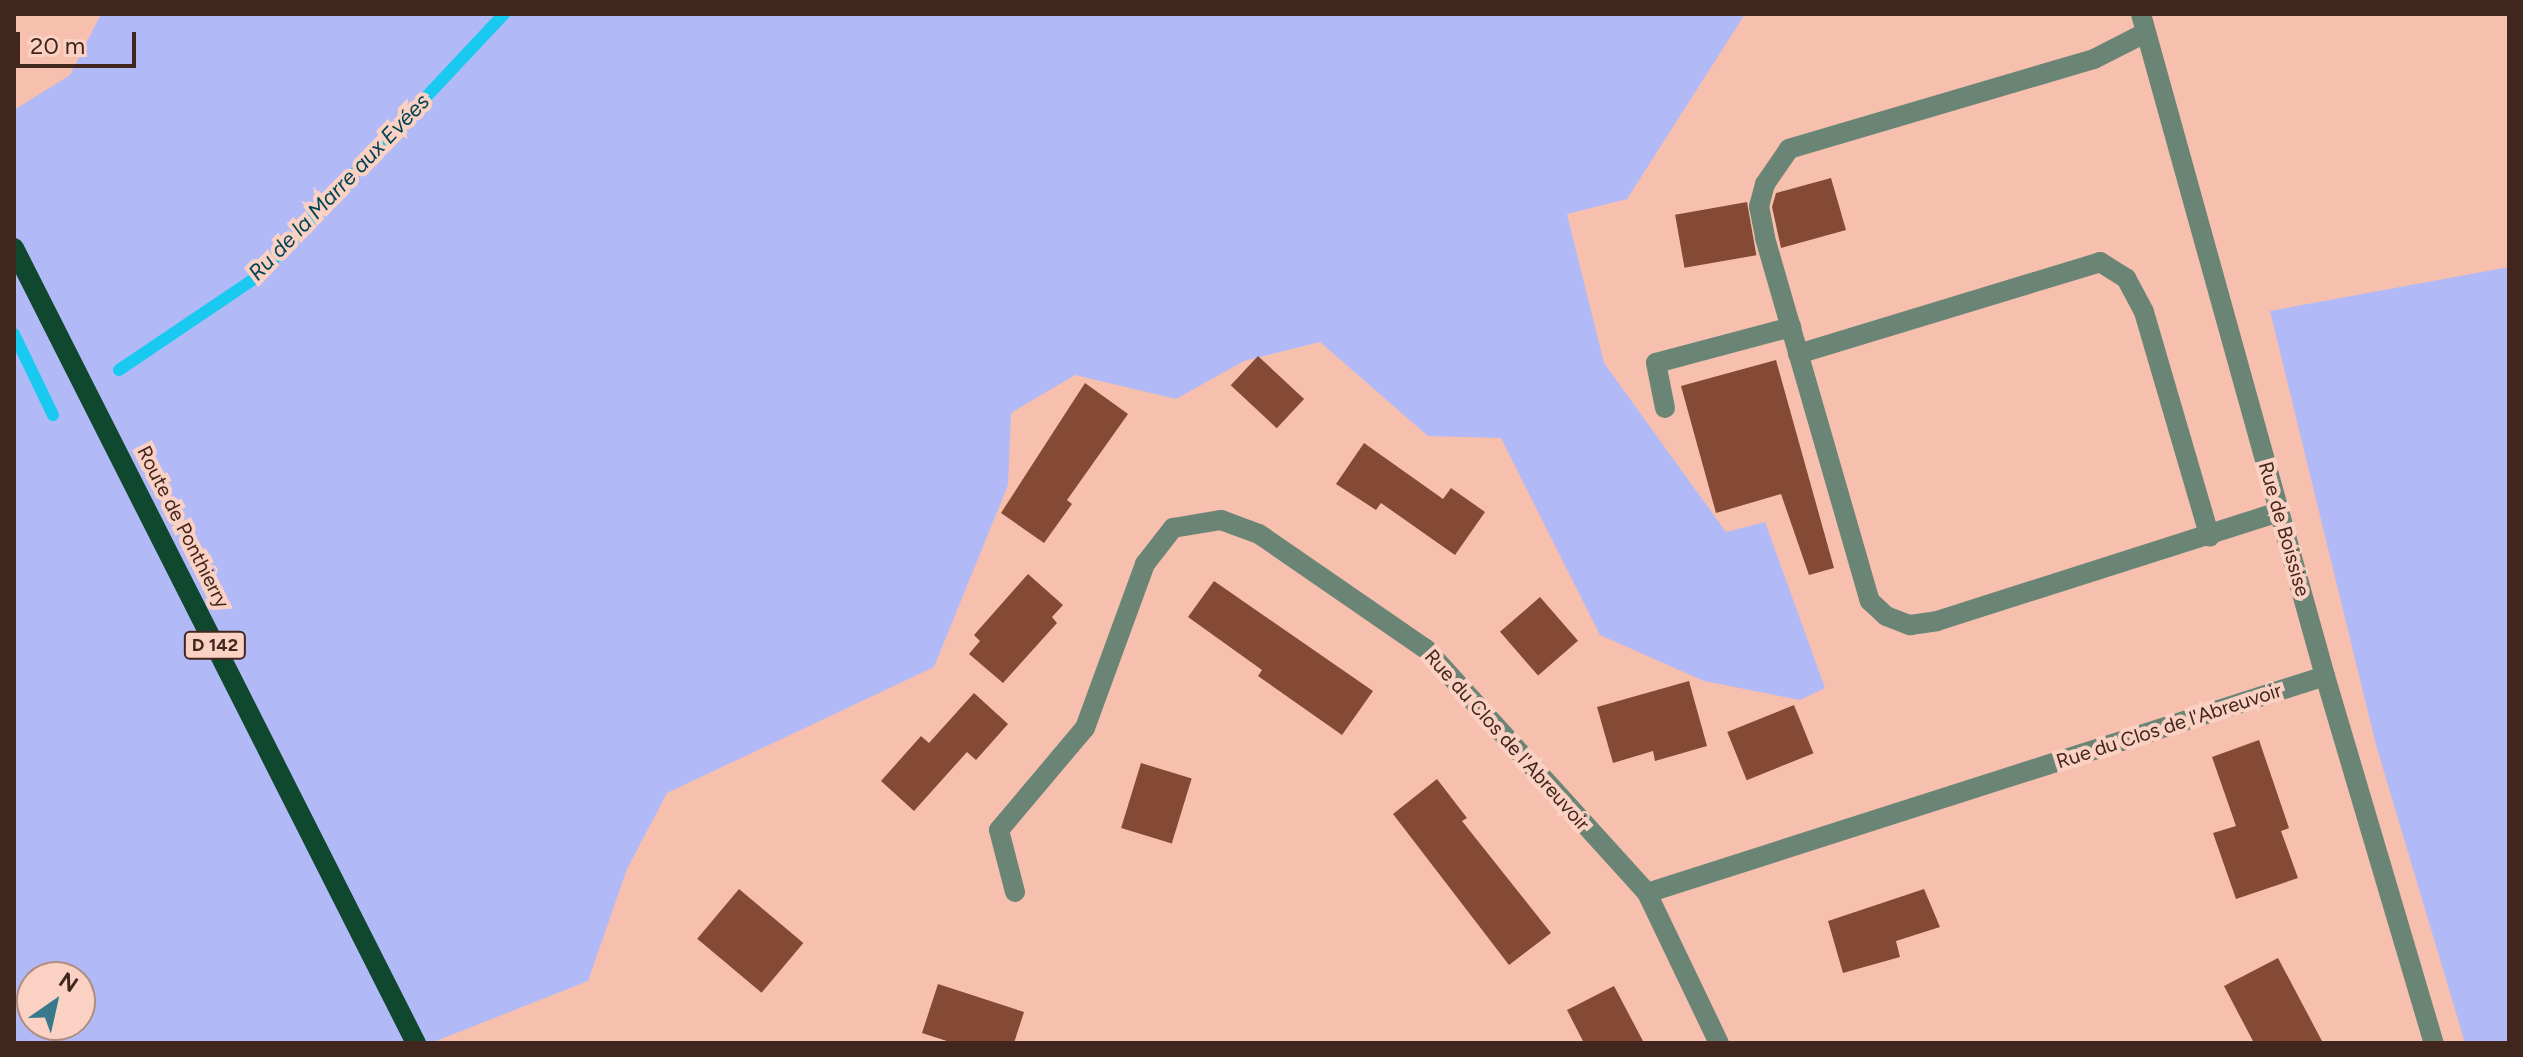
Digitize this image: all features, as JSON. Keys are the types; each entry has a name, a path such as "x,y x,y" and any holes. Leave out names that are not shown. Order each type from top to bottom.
{"main road":[{"name":"Route de Ponthierry","path":"14,248 416,1043"}],"street":[{"path":"2143,23 2094,59 1789,149 1774,165 1759,206 1798,354 1870,601 1886,616 1910,625 1937,621 2237,529 2279,512"},
{"name":"Rue de Boissise","path":"2143,23 2325,676 2434,1043"},
{"path":"1798,354 2100,262 2126,278 2144,312 2210,537"},
{"path":"1665,408 1656,363 1791,327"},
{"name":"Rue du Clos de l'Abreuvoir","path":"1015,892 999,830 1085,728 1145,564 1173,528 1221,520 1259,534 1426,649 1647,893 1719,1043"},
{"name":"Rue du Clos de l'Abreuvoir","path":"1647,893 2325,676"}],"shaded area":[{"path":"101,14 1745,14 1627,199 1567,214 1604,363 1726,532 1765,522 1825,688 1800,700 1704,681 1600,635 1501,438 1428,436 1320,342 1244,361 1176,399 1075,375 1011,413 1008,485 934,667 667,793 627,869 588,981 431,1043 14,1043 14,110 70,75"},
{"path":"2509,267 2509,1043 2465,1043 2376,745 2270,311"}],"building":[{"path":"1831,178 1846,230 1781,248 1772,207 1776,193"},
{"path":"1747,202 1756,255 1684,268 1675,215"},
{"path":"1258,356 1304,399 1277,428 1231,385"},
{"path":"1776,360 1834,568 1809,575 1781,494 1716,513 1681,386"},
{"path":"1085,383 1128,414 1067,500 1072,504 1044,543 1001,513"},
{"path":"1364,443 1443,499 1451,488 1485,512 1455,555 1381,503 1376,510 1336,484"},
{"path":"1028,574 1063,605 1052,617 1057,623 1003,683 969,654 980,641 974,635"},
{"path":"1214,581 1373,691 1342,735 1258,676 1262,670 1188,617"},
{"path":"1540,597 1578,641 1538,676 1500,632"},
{"path":"1689,681 1707,746 1655,761 1653,751 1613,763 1597,707"},
{"path":"974,693 1008,724 976,760 967,752 914,811 881,781 921,736 929,743"},
{"path":"1794,705 1813,753 1747,780 1727,732"},
{"path":"2259,740 2289,828 2281,831 2298,878 2236,899 2213,833 2236,826 2212,757"},
{"path":"1141,763 1192,778 1172,844 1121,828"},
{"path":"1437,779 1467,818 1462,821 1551,933 1509,965 1393,814"},
{"path":"739,889 803,943 762,993 697,939"},
{"path":"1924,889 1940,927 1896,941 1900,957 1843,973 1828,921"},
{"path":"2278,958 2323,1043 2254,1043 2224,986"},
{"path":"938,984 1024,1012 1014,1043 953,1043 922,1033"},
{"path":"1614,986 1644,1043 1584,1043 1567,1010"}],"waterway":[{"name":"Ru de la Marre aux Evées","path":"119,370 257,277 504,14"},
{"name":"Ru de la Marre aux Evées","path":"14,334 53,415"}]}
